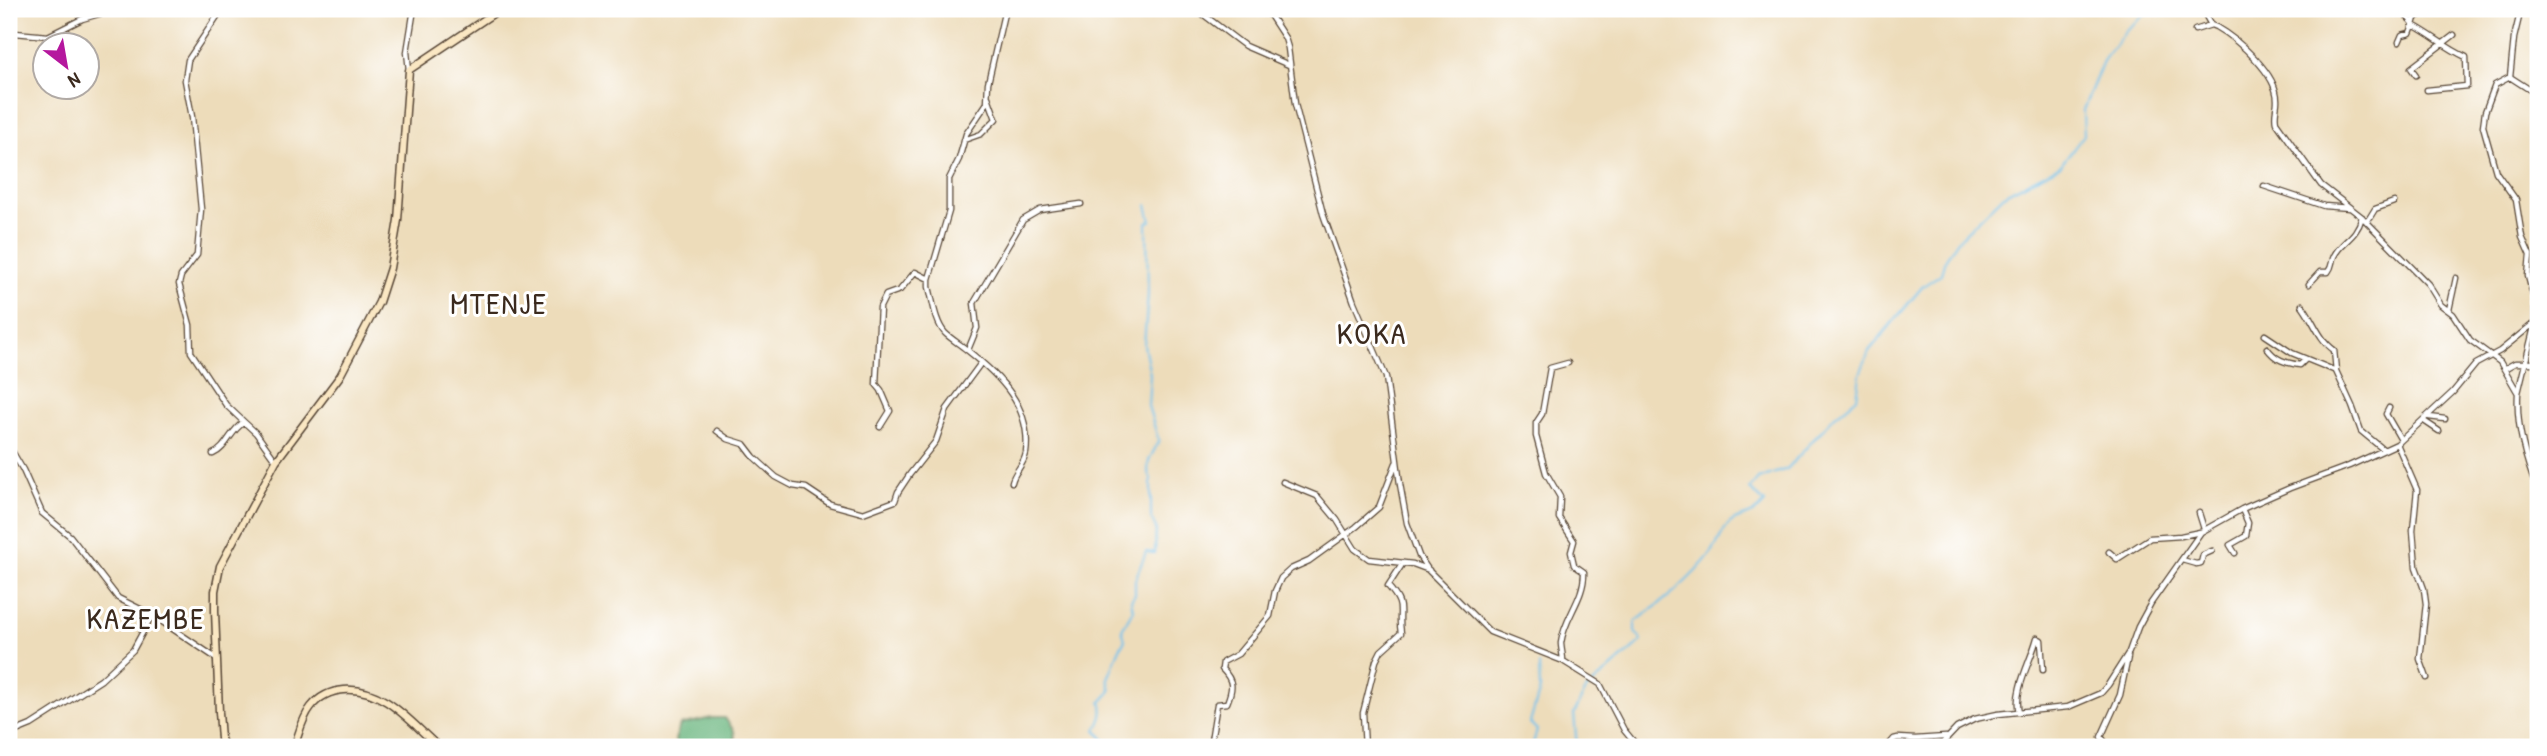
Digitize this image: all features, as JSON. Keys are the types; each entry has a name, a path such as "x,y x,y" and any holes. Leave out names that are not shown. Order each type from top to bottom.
{"street":[{"path":"9,35 15,33 48,36 82,19 116,9"},
{"path":"222,9 188,60 185,69 201,209 197,255 181,276 179,284 190,326 191,352 226,405 256,433 276,461"},
{"path":"222,745 215,592 220,566 276,461 340,376 366,329 386,282 398,220 409,70 407,47 414,9"},
{"path":"409,70 500,9"},
{"path":"964,140 981,134 996,119 988,97 988,82 1005,9"},
{"path":"1203,9 1200,12 1245,46 1289,65"},
{"path":"1266,9 1285,38 1295,104 1323,214 1354,302 1386,377 1396,462 1410,531 1419,556 1429,570 1490,632 1563,660 1596,681 1628,736 1638,747"},
{"path":"2202,9 2211,25 2262,65 2277,99 2276,122 2321,185 2362,217 2428,284 2441,305 2449,310 2470,340 2500,362 2518,393"},
{"path":"2399,9 2413,24 2429,33 2443,46 2466,57 2467,86 2427,90"},
{"path":"2399,42 2400,38 2410,33 2416,18 2428,9"},
{"path":"2510,77 2514,37 2521,9"},
{"path":"2196,30 2211,25"},
{"path":"2416,75 2411,68 2454,35"},
{"path":"2510,77 2538,95"},
{"path":"2510,77 2495,85 2484,112 2483,126 2496,172 2516,200 2522,237 2530,255 2528,276 2537,321 2518,393 2523,450 2538,492"},
{"path":"988,97 964,140 960,159 949,179 949,211 929,279 931,295 946,334 999,376 1021,415 1026,429 1026,455 1012,482"},
{"path":"2264,186 2324,206 2351,208"},
{"path":"2367,222 2375,209 2394,202"},
{"path":"968,350 977,328 974,303 1023,220 1040,210 1081,204"},
{"path":"2309,284 2320,272 2328,272 2332,268 2334,255 2359,228 2362,217"},
{"path":"880,427 890,411 876,384 880,307 886,295 900,290 915,272 929,279"},
{"path":"2449,310 2456,278"},
{"path":"2302,305 2312,318 2325,345 2334,350 2336,372 2353,406 2361,432 2384,450"},
{"path":"2109,552 2117,559 2150,538 2182,536 2202,531 2242,509 2305,481 2349,466 2399,442 2426,419 2485,357 2491,356 2537,321"},
{"path":"2265,335 2284,349 2336,372"},
{"path":"2267,348 2275,358 2287,363 2300,365 2306,359"},
{"path":"717,431 728,439 744,444 754,457 784,482 806,488 843,508 870,512 895,501 910,474 936,441 946,412 981,363"},
{"path":"1563,660 1561,642 1582,590 1584,572 1574,565 1571,552 1574,541 1559,518 1560,497 1540,457 1536,423 1542,414 1550,368 1568,363"},
{"path":"2504,369 2515,363 2538,363"},
{"path":"2389,408 2386,414 2417,490 2413,530 2415,563 2426,604 2420,659 2427,678"},
{"path":"2426,419 2445,419"},
{"path":"2426,419 2439,431"},
{"path":"213,454 222,450 234,429 244,422"},
{"path":"9,446 42,513 70,536 118,598 152,615 216,658"},
{"path":"1210,747 1217,704 1227,703 1233,686 1232,680 1222,669 1223,662 1238,654 1270,617 1275,591 1281,578 1346,534 1379,507 1396,462"},
{"path":"1283,482 1317,496 1355,548 1369,559 1413,564 1429,570"},
{"path":"2235,553 2230,545 2246,536 2248,523 2242,509"},
{"path":"2109,747 2102,742 2101,737 2123,685 2129,652 2138,627 2151,603 2202,531 2199,513"},
{"path":"2182,560 2201,563 2203,555 2211,551"},
{"path":"1365,747 1363,713 1376,661 1381,651 1401,633 1402,612 1399,600 1388,586 1403,563"},
{"path":"9,734 31,725 101,680 132,650 152,615"},
{"path":"2019,712 2016,702 2036,638 2041,640 2043,670"},
{"path":"1939,747 1947,737 1975,719 2068,707 2101,693 2129,652"},
{"path":"294,747 304,718 312,705 324,695 358,690 370,692 387,702 439,747"},
{"path":"1887,747 1898,738 1947,737"}],"green space":[{"path":"725,718 734,731 736,747 678,747 675,740 680,725"}],"waterway":[{"path":"1577,747 1574,714 1586,690 1642,641 1635,632 1635,622 1695,572 1712,552 1729,524 1755,512 1765,503 1750,489 1758,479 1787,469 1834,417 1857,398 1860,374 1869,351 1923,286 1941,274 1944,262 1957,241 2005,194 2061,165 2084,135 2083,110 2103,61 2126,30 2148,9"},
{"path":"1095,747 1105,741 1096,730 1102,716 1101,702 1111,691 1108,678 1125,640 1122,629 1133,610 1131,600 1135,594 1135,580 1146,552 1155,553 1156,528 1151,518 1151,479 1148,471 1149,460 1159,441 1148,406 1150,374 1144,345 1148,294 1147,222 1151,221 1147,205"},
{"path":"1532,747 1537,730 1530,723 1540,689 1539,665"}],"district":[{"name":"MTENJE","path":"499,303"},
{"name":"KOKA","path":"1372,333"},
{"name":"KAZEMBE","path":"146,618"}]}
